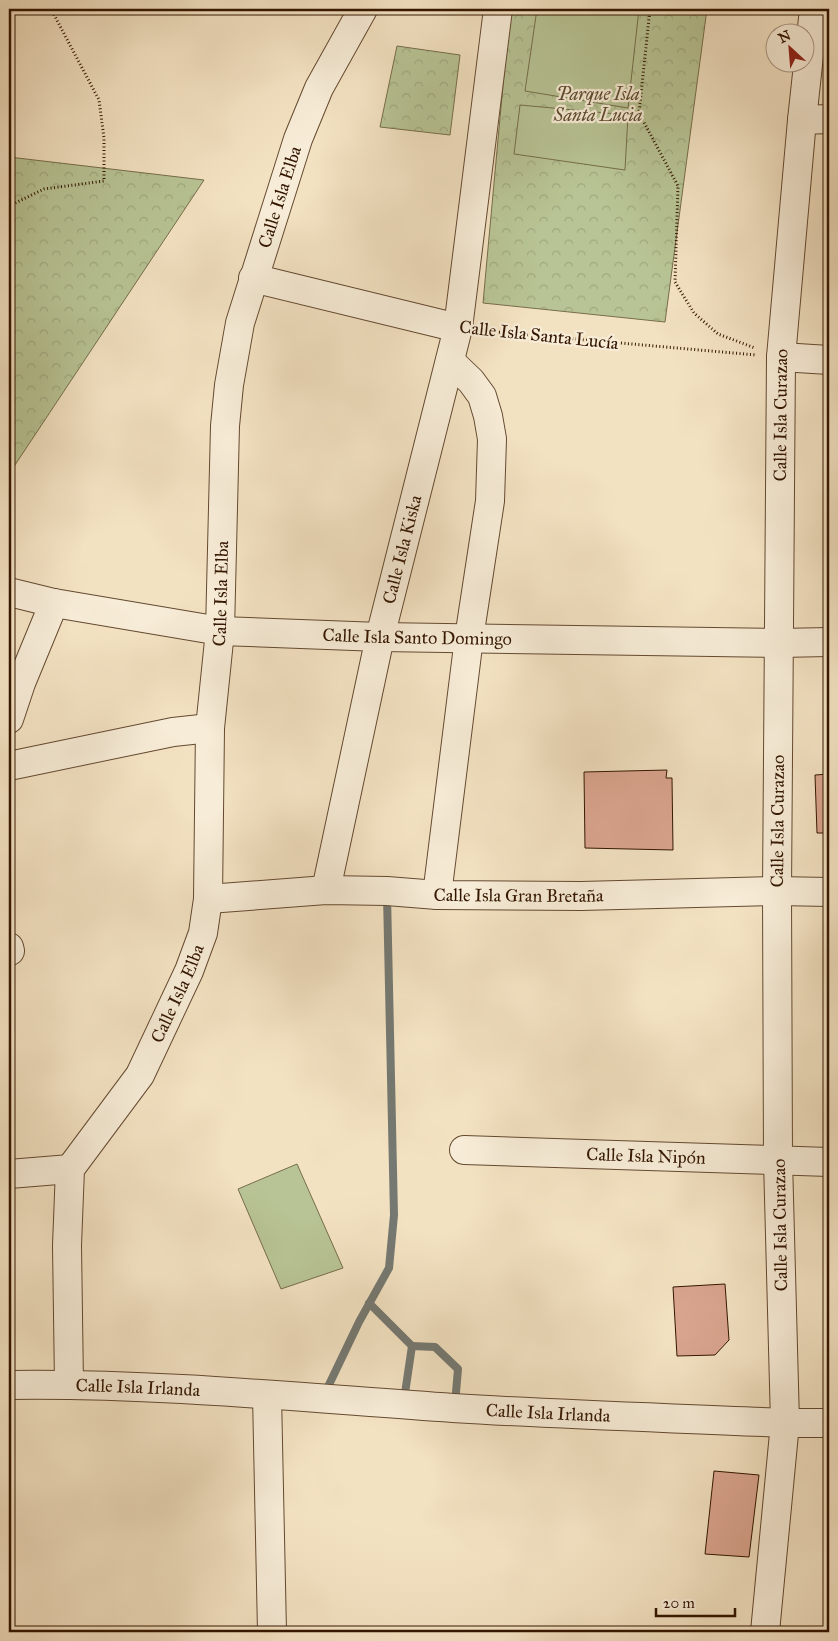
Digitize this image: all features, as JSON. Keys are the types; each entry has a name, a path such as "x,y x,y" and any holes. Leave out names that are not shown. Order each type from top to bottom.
{"street":[{"name":"Calle Isla Elba","path":"70,1169 140,1075 189,971 203,933 208,899 210,728 220,632 226,410 229,385 240,323 301,130 319,88 363,9"},
{"name":"Calle Isla Kiska","path":"326,890 380,637 458,328 498,9"},
{"name":"Calle Isla Curazao","path":"765,1632 785,1422 778,1160 777,890 781,357 814,9"},
{"path":"802,120 829,119"},
{"name":"Calle Isla Santa Lucía","path":"254,278 458,328"},
{"path":"781,357 829,360"},
{"path":"437,894 470,638 490,501 492,439 482,396 471,381 450,361"},
{"name":"Calle Isla Santo Domingo","path":"9,592 54,603 220,632 380,637 779,643 829,642"},
{"path":"10,710 54,603"},
{"path":"9,766 173,732 210,728"},
{"name":"Calle Isla Gran Bretaña","path":"208,899 326,890 581,896 777,890 829,892"},
{"name":"Calle Isla Nipón","path":"464,1150 829,1162"},
{"path":"9,1174 70,1169 67,1245 69,1384"},
{"name":"Calle Isla Irlanda","path":"9,1385 69,1384 454,1408 829,1423"},
{"path":"268,1395 272,1632"}],"path":[{"path":"9,206 44,189 104,181 104,138 99,100 51,9"},
{"path":"650,9 639,113 678,186 675,282 694,313 718,334 781,357"},
{"name":"Calle Isla Santa Lucía","path":"458,328 781,357"}],"green space":[{"name":"Parque Isla Santa Lucia","path":"510,9 707,9 665,322 483,303"},
{"path":"537,9 639,9 628,108 525,91"},
{"path":"397,46 460,55 450,135 380,127"},
{"path":"520,105 628,115 625,170 514,154"},
{"path":"9,157 204,180 9,474"},
{"path":"297,1164 343,1268 281,1289 238,1189"}],"building":[{"path":"667,770 666,778 672,778 673,850 585,848 584,772"},
{"path":"829,774 829,848 826,833 817,833 815,775"},
{"path":"725,1284 729,1340 715,1355 677,1356 673,1287"},
{"path":"714,1471 759,1475 749,1557 705,1554"}],"waterway":[{"path":"325,1393 359,1322 389,1268 394,1215 387,895"},
{"path":"369,1303 412,1346 404,1400"},
{"path":"412,1346 435,1347 458,1369 455,1404"}]}
